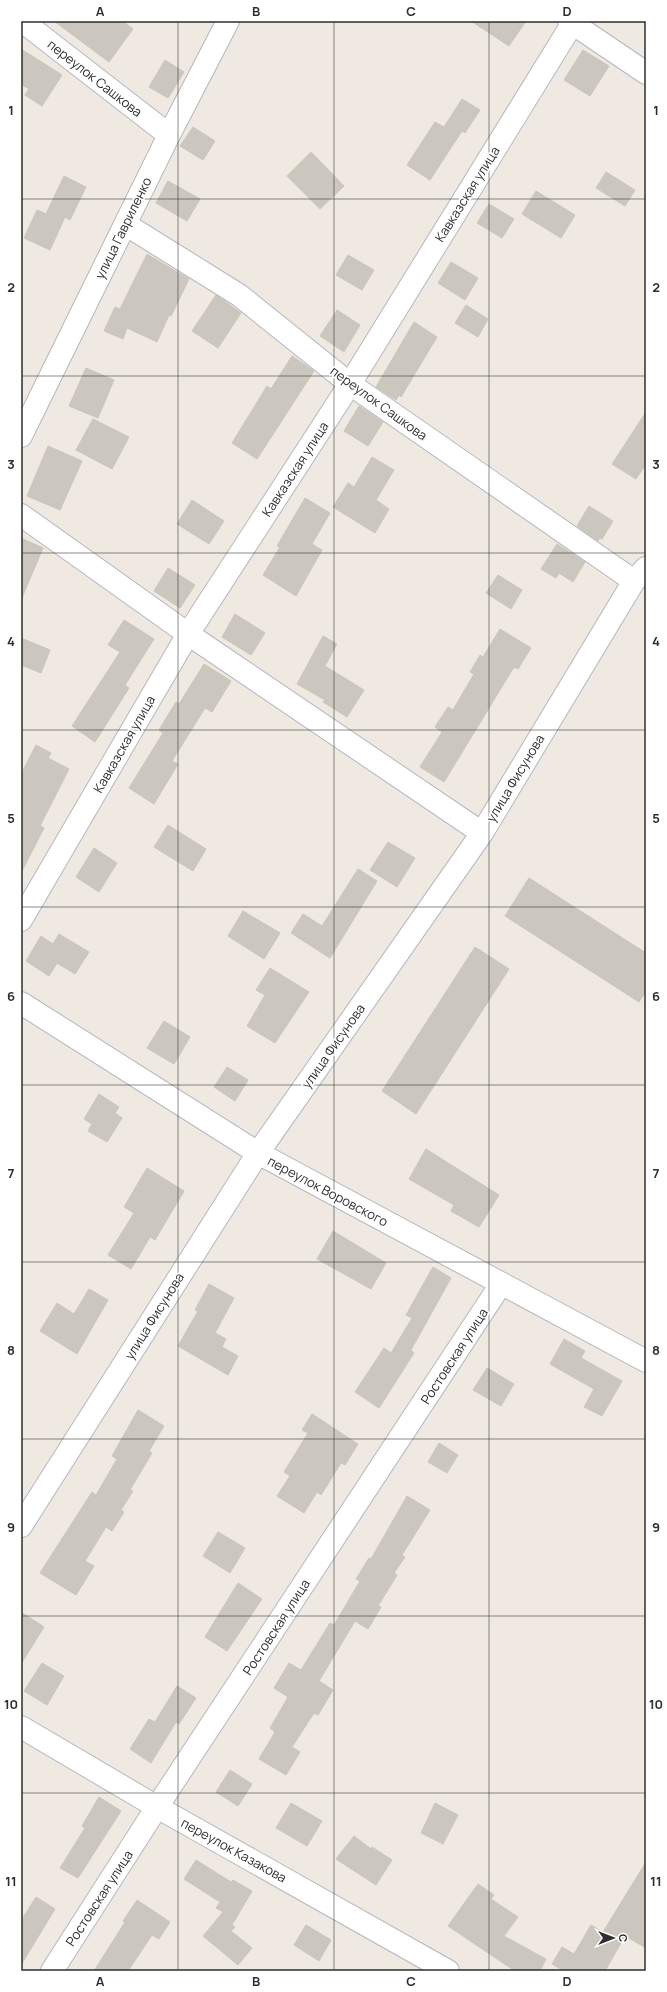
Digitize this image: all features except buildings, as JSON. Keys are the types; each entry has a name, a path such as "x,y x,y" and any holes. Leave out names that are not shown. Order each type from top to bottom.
{"street":[{"name":"переулок Сашкова","path":"22,21 169,135"},
{"name":"улица Гавриленко","path":"21,436 169,135 228,21"},
{"path":"572,22 646,73"},
{"name":"Кавказская улица","path":"21,920 188,634 350,384 572,22"},
{"name":"переулок Сашкова","path":"125,224 239,295 350,384 640,574"},
{"path":"21,515 188,634 482,833"},
{"name":"улица Фисунова","path":"21,1526 258,1153 482,833 640,574"},
{"name":"переулок Воровского","path":"21,1003 258,1153 646,1361"},
{"name":"Ростовская улица","path":"52,1971 157,1807 502,1284"},
{"name":"переулок Казакова","path":"21,1727 157,1807 448,1971"}]}
